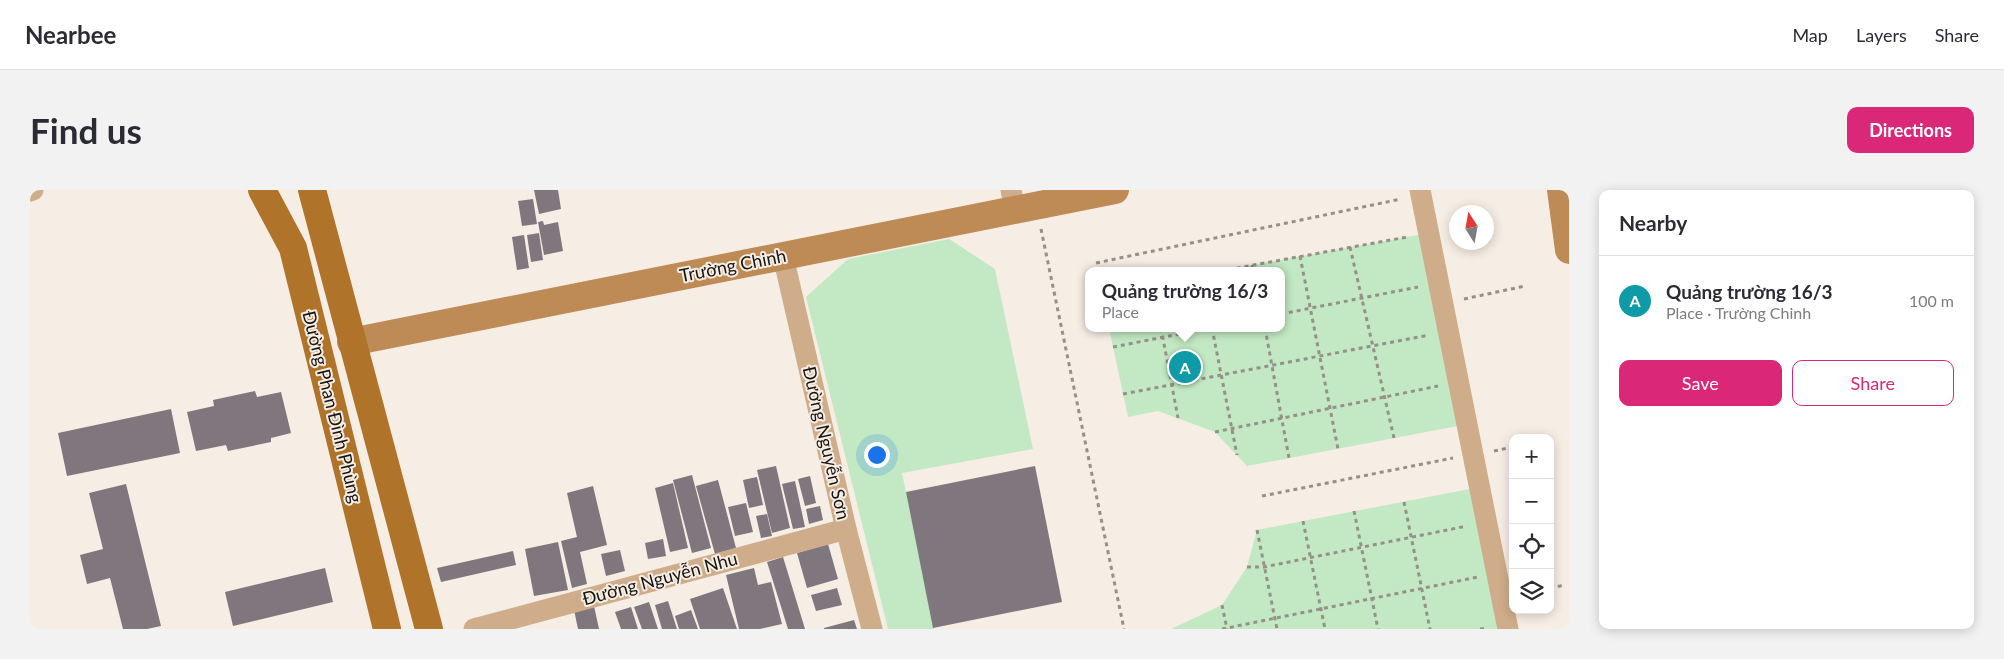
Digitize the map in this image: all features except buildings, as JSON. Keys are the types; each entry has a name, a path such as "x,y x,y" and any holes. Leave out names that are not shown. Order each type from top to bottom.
{"main road":[{"name":"Đường Phan Đình Phùng","path":"262,190 293,248 386,629"},
{"name":"Đường Phan Đình Phùng","path":"312,190 428,629"},
{"path":"345,460 380,453"}],"street":[{"name":"Trường Chinh","path":"352,342 783,256 1021,202 1115,190"},
{"path":"1561,190 1569,250"},
{"path":"1421,192 1508,629"},
{"name":"Đường Nguyễn Sơn","path":"783,256 846,529 872,629"},
{"name":"Đường Nguyễn Nhu","path":"474,629 846,529"}],"path":[{"path":"1096,263 1421,192"},
{"path":"1021,202 1124,629"},
{"path":"1242,267 1429,233"},
{"path":"1350,247 1394,438"},
{"path":"1300,256 1338,449"},
{"path":"1285,313 1363,298 1525,286"},
{"path":"1162,332 1178,418"},
{"path":"1113,347 1190,332"},
{"path":"1212,332 1236,455"},
{"path":"1266,332 1289,458"},
{"path":"1123,394 1449,332"},
{"path":"1216,432 1459,382"},
{"path":"1262,496 1509,448"},
{"path":"1404,502 1430,629"},
{"path":"1354,511 1378,629"},
{"path":"1303,521 1324,629"},
{"path":"1246,567 1264,567 1488,522"},
{"path":"1257,530 1276,629"},
{"path":"1222,605 1225,629 1498,573"},
{"path":"1554,587 1565,585"}],"green space":[{"path":"1429,233 1468,424 1247,466 1215,432 1158,411 1128,417 1110,332 1285,332 1285,267 1242,267"},
{"path":"949,239 995,269 1033,449 902,473 934,629 888,629 806,297 848,259"},
{"path":"1480,487 1508,629 1171,629 1222,605 1247,567 1257,530"}],"place":[{"name":"Quảng trường 16/3","path":"1185,367"}]}
